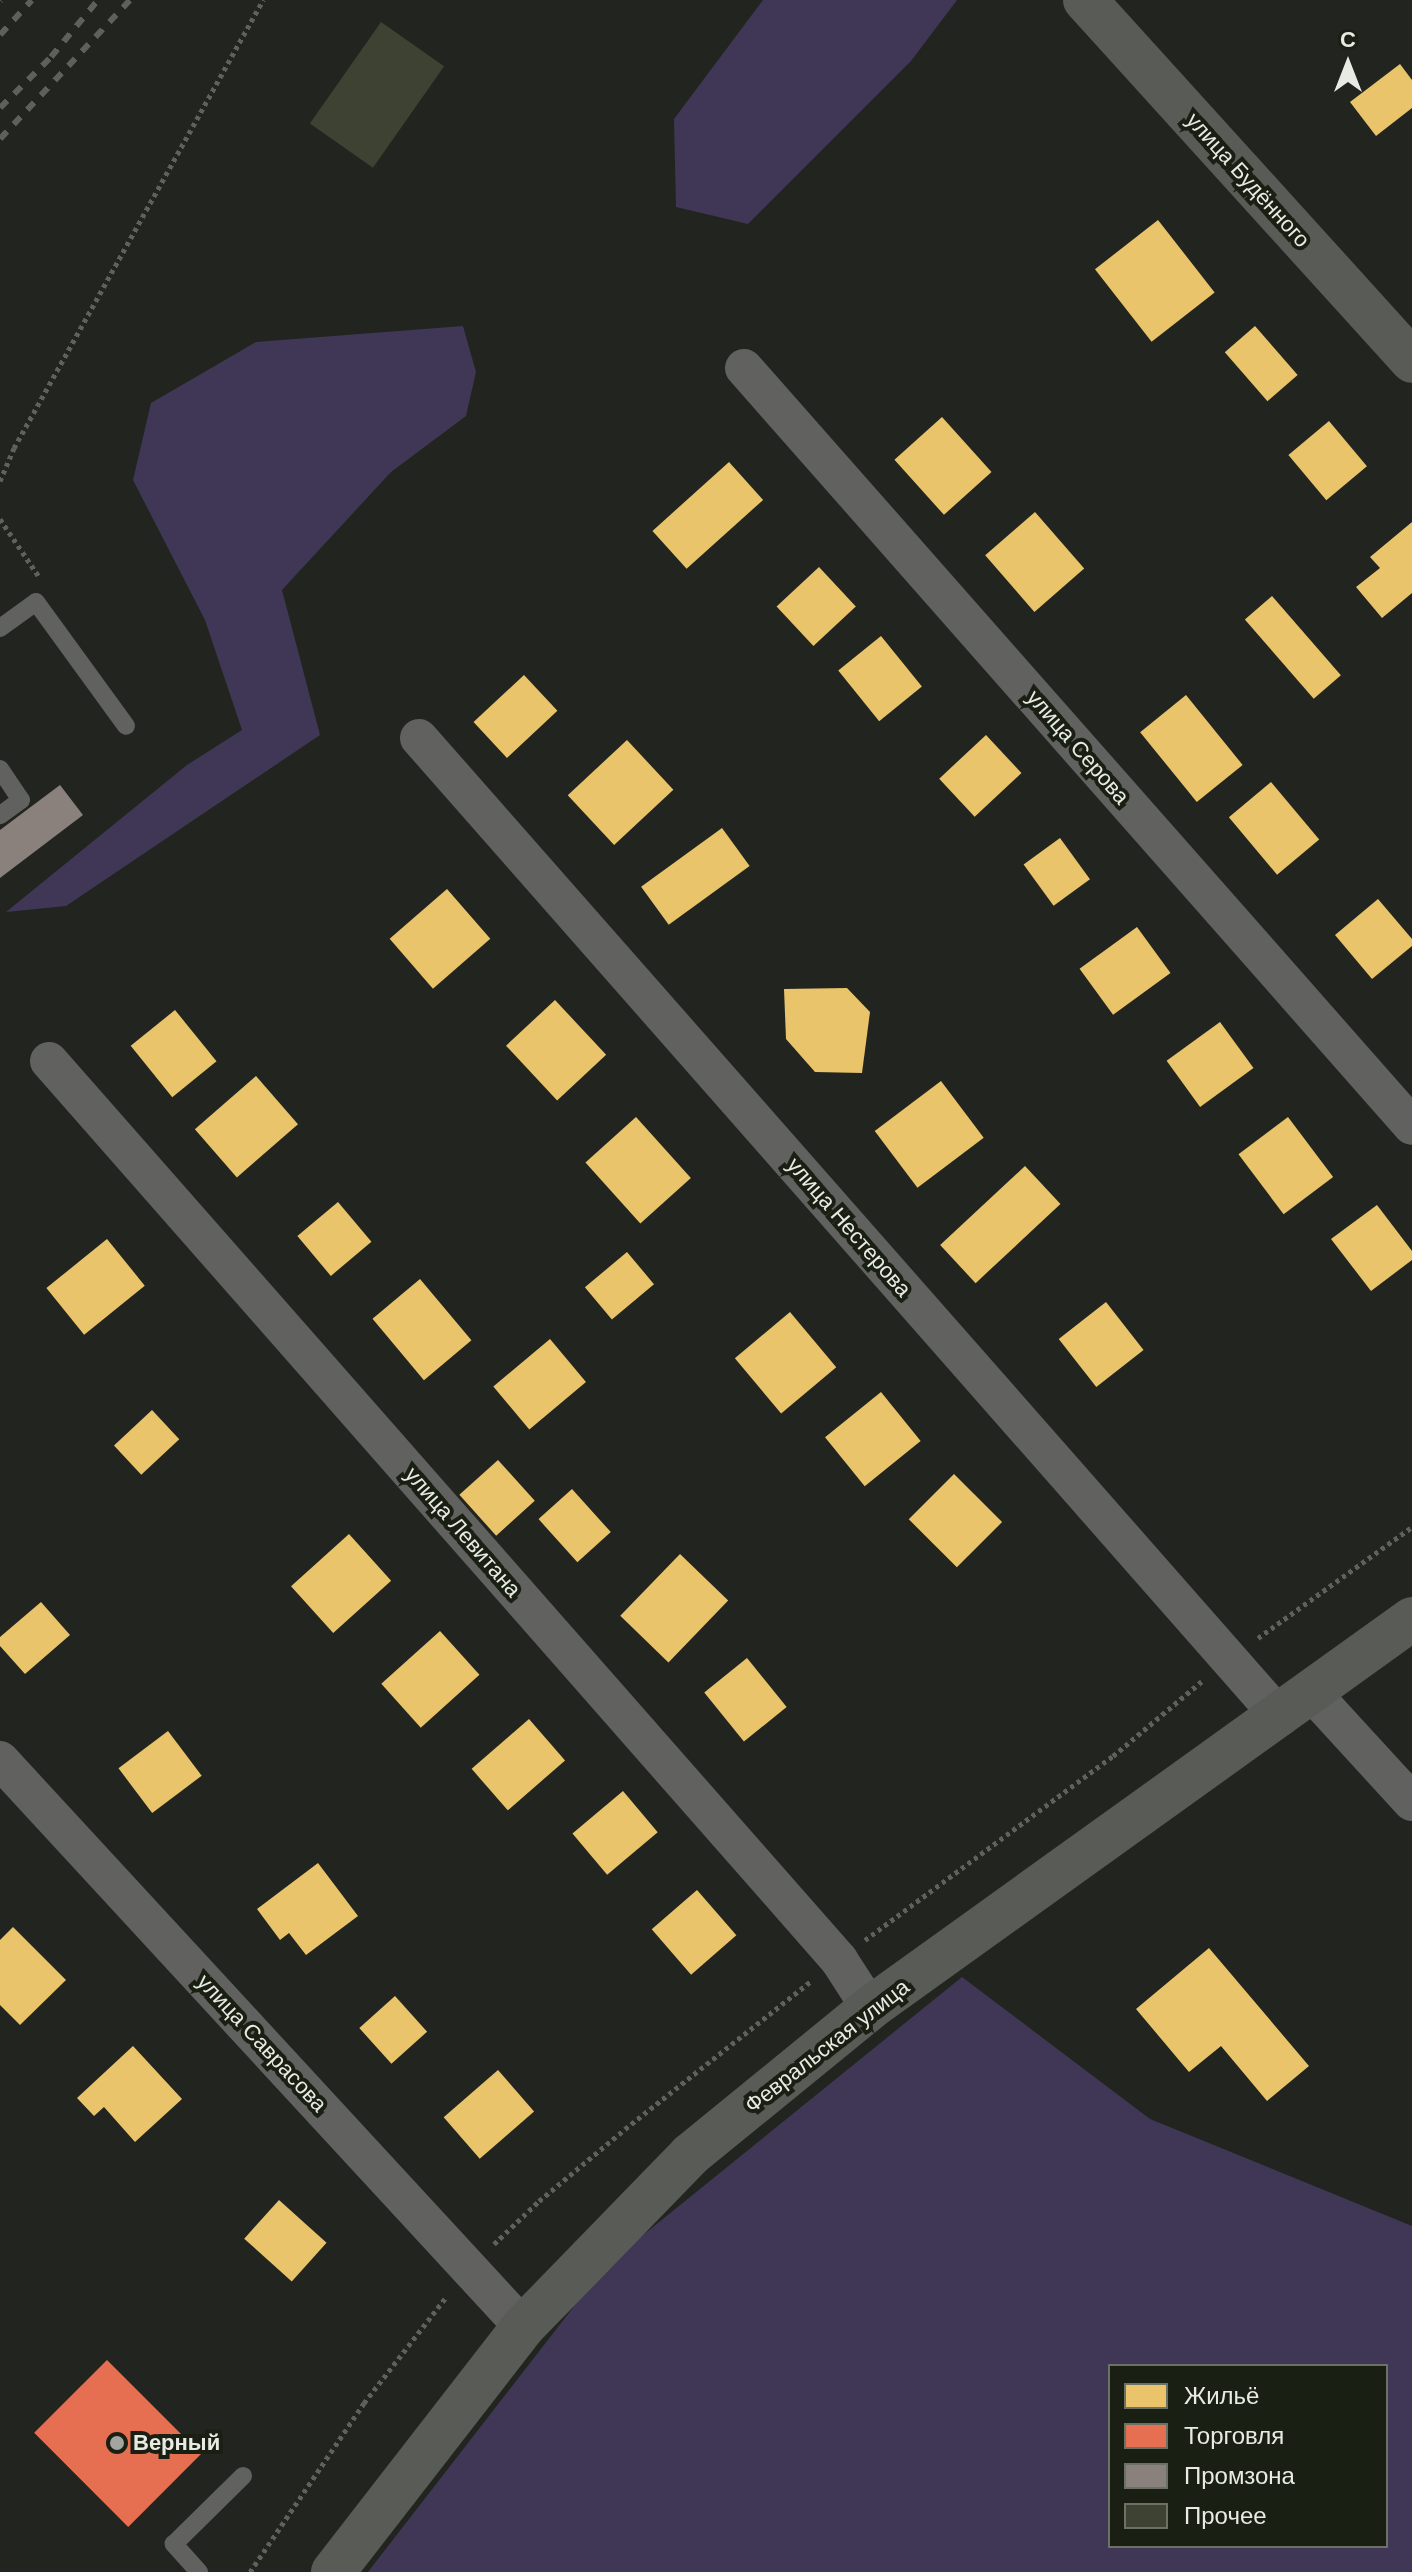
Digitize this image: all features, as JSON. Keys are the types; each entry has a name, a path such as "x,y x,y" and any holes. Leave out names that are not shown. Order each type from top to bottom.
{"main road":[{"name":"улица Будённого","path":"1085,0 1412,361"},
{"name":"Февральская улица","path":"333,2572 523,2327 690,2155 870,2008 1412,1619"}],"street":[{"name":"улица Серова","path":"744,368 1412,1126"},
{"name":"улица Нестерова","path":"419,738 1296,1705 1412,1802"},
{"name":"улица Левитана","path":"49,1061 839,1960 870,2008"},
{"name":"улица Саврасова","path":"0,1760 523,2327"}],"lane":[{"path":"0,628 36,602 126,726"},
{"path":"0,769 21,800 0,815"},
{"path":"199,2572 174,2544 243,2476"}],"path":[{"path":"0,481 14,448 263,0"},
{"path":"0,519 42,582 36,602"}],"shaded area":[{"path":"763,0 957,0 911,61 748,224 676,207 674,119"},
{"path":"463,326 476,372 466,416 391,472 282,590 320,735 66,906 6,912 187,765 242,730 205,620 133,480 151,403 256,342"},
{"path":"962,1977 1150,2119 1412,2226 1412,2572 368,2572 606,2265"}],"building: Жильё":[{"path":"1400,64 1412,80 1412,108 1376,136 1350,102"},
{"path":"1158,220 1215,292 1152,342 1095,269"},
{"path":"1255,326 1298,375 1267,401 1225,352"},
{"path":"942,417 992,472 944,515 894,460"},
{"path":"1329,421 1367,466 1326,500 1288,455"},
{"path":"729,462 763,500 687,569 652,531"},
{"path":"1035,512 1084,569 1034,612 985,555"},
{"path":"1412,522 1412,593 1382,618 1356,587 1380,568 1370,557"},
{"path":"819,567 856,606 813,646 777,607"},
{"path":"1272,596 1341,675 1314,699 1245,620"},
{"path":"881,636 922,687 879,721 838,671"},
{"path":"524,675 557,711 507,758 474,722"},
{"path":"1186,695 1243,765 1197,802 1140,732"},
{"path":"986,735 1021,773 975,817 939,779"},
{"path":"627,740 673,790 614,845 568,795"},
{"path":"1271,782 1319,839 1277,875 1229,817"},
{"path":"722,828 750,866 669,925 641,887"},
{"path":"1060,838 1090,879 1054,906 1024,864"},
{"path":"447,889 490,939 433,989 390,939"},
{"path":"1378,899 1412,939 1412,946 1372,979 1335,935"},
{"path":"1137,927 1171,973 1113,1015 1080,969"},
{"path":"847,988 870,1012 862,1073 815,1072 786,1039 784,989"},
{"path":"555,1000 606,1055 557,1101 506,1046"},
{"path":"175,1010 217,1061 172,1097 131,1046"},
{"path":"1220,1022 1254,1068 1200,1107 1167,1061"},
{"path":"256,1076 298,1124 237,1177 195,1129"},
{"path":"941,1081 984,1138 917,1188 875,1131"},
{"path":"636,1117 691,1178 640,1223 585,1163"},
{"path":"1288,1117 1333,1177 1284,1214 1238,1154"},
{"path":"1025,1166 1060,1204 976,1283 940,1245"},
{"path":"338,1202 371,1242 331,1276 297,1236"},
{"path":"1377,1205 1412,1251 1412,1260 1371,1291 1331,1239"},
{"path":"107,1239 145,1286 84,1335 46,1288"},
{"path":"627,1252 654,1284 612,1320 585,1287"},
{"path":"420,1279 471,1340 424,1380 373,1319"},
{"path":"1106,1302 1144,1350 1096,1387 1059,1339"},
{"path":"790,1312 836,1367 781,1413 735,1358"},
{"path":"550,1339 586,1382 529,1429 493,1387"},
{"path":"881,1392 921,1441 865,1486 825,1437"},
{"path":"152,1410 179,1439 141,1475 114,1445"},
{"path":"498,1460 535,1501 496,1536 459,1495"},
{"path":"954,1474 1002,1522 957,1567 909,1519"},
{"path":"572,1489 611,1532 577,1562 539,1519"},
{"path":"349,1534 391,1581 333,1633 291,1586"},
{"path":"680,1554 728,1601 668,1662 620,1616"},
{"path":"41,1602 70,1635 25,1674 0,1646 0,1637"},
{"path":"440,1631 479,1675 421,1728 381,1684"},
{"path":"747,1658 787,1707 744,1742 704,1693"},
{"path":"529,1719 565,1761 508,1810 472,1769"},
{"path":"168,1731 202,1776 152,1813 118,1768"},
{"path":"623,1791 658,1832 607,1875 572,1833"},
{"path":"318,1863 358,1916 306,1955 289,1933 280,1940 257,1909"},
{"path":"697,1890 736,1935 691,1975 652,1929"},
{"path":"13,1927 66,1980 20,2025 0,2005 0,1940"},
{"path":"1209,1948 1309,2066 1267,2101 1221,2046 1189,2072 1136,2009"},
{"path":"395,1996 427,2032 391,2064 359,2028"},
{"path":"133,2046 182,2099 135,2142 104,2107 94,2116 77,2098"},
{"path":"498,2070 534,2112 480,2159 444,2117"},
{"path":"279,2200 327,2243 292,2281 244,2239"}],"building: Торговля":[{"name":"Верный","path":"107,2360 201,2454 128,2527 34,2433"}],"building: Промзона":[{"path":"60,785 83,815 0,878 0,830"}],"building: Прочее":[{"path":"381,22 444,66 373,168 310,124"}],"railway":[{"path":"0,35 32,0"},
{"path":"0,108 51,57 98,0"},
{"path":"0,139 130,0"}],"place":[{"name":"Верный","path":"117,2443"}]}
